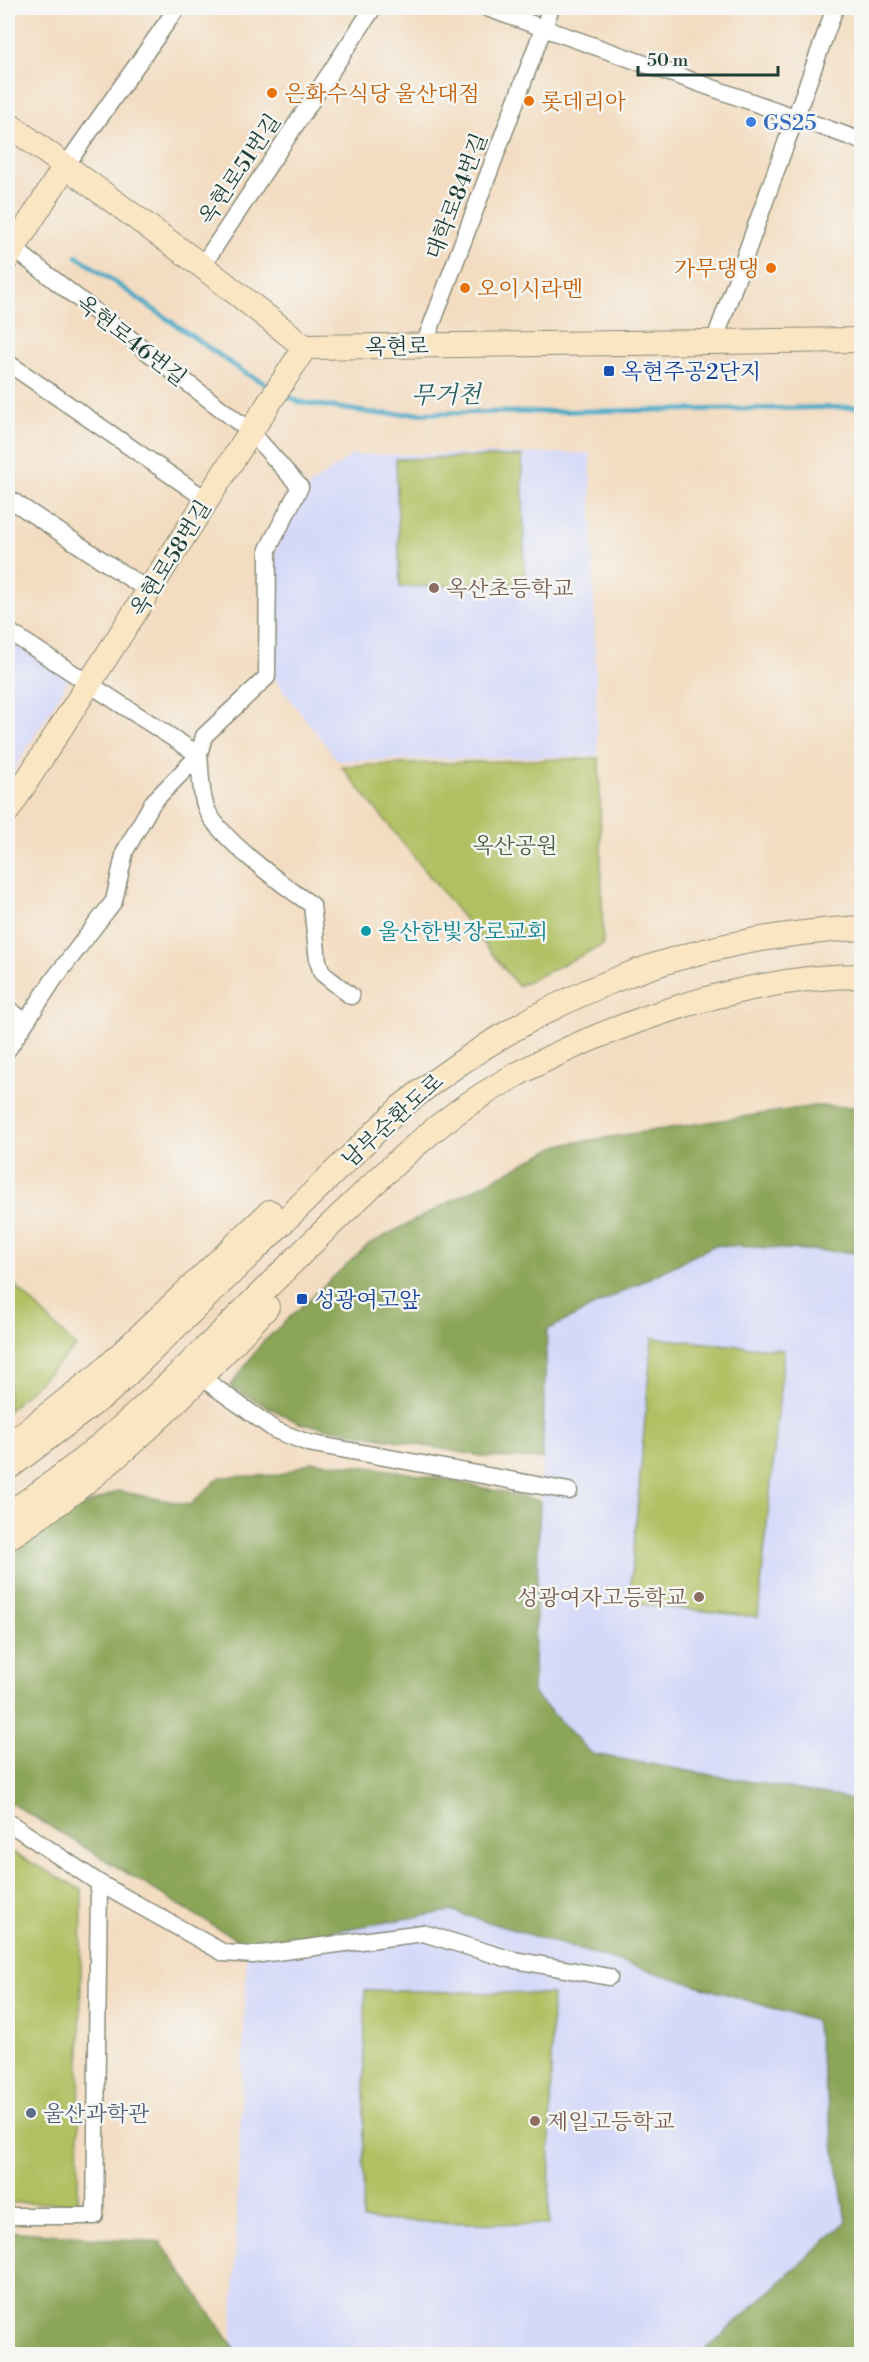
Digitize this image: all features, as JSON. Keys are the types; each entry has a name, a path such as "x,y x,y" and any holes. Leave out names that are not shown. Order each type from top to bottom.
{"main road":[{"path":"8,124 64,168 201,266 305,347"},
{"name":"옥현로46번길","path":"10,252 64,168"},
{"name":"옥현로","path":"305,347 611,345 861,340"},
{"name":"옥현로58번길","path":"8,810 305,347"},
{"name":"남부순환도로","path":"8,1468 110,1391 401,1107 449,1068 498,1037 609,980 684,956 754,940 861,928"},
{"name":"남부순환도로","path":"8,1514 79,1463 133,1416 357,1200 424,1138 469,1103 517,1074 575,1046 623,1025 703,999 777,984 833,976 861,976"},
{"path":"8,1446 100,1372 253,1227 356,1135 449,1068"},
{"path":"8,1538 88,1481 147,1431 202,1378 382,1185 469,1103"}],"street":[{"path":"64,168 177,8"},
{"name":"옥현로51번길","path":"201,266 373,8"},
{"path":"487,8 861,141"},
{"name":"대학로84번길","path":"424,345 551,8"},
{"path":"714,342 835,8"},
{"name":"옥현로46번길","path":"10,252 251,432 300,487 268,549 267,677 204,736 199,755"},
{"path":"8,363 207,500"},
{"path":"8,498 149,591"},
{"path":"8,631 199,755 206,808 219,828 274,877 312,905 318,961 322,973 351,996"},
{"path":"8,1049 54,979 114,901 125,851 153,802 199,755"},
{"path":"8,1009 26,1022"},
{"path":"202,1378 233,1402 276,1430 308,1443 569,1491"},
{"path":"8,1822 99,1882 224,1953 253,1955 423,1933 509,1959 609,1977"},
{"path":"8,2216 95,2216 99,1882"}],"shaded area":[{"name":"옥산초등학교","path":"590,453 598,756 338,761 273,677 275,550 304,490 352,455"},
{"path":"8,639 70,678 8,780"},
{"name":"성광여자고등학교","path":"715,1245 861,1253 862,1791 856,1800 592,1754 533,1693 547,1330"},
{"name":"제일고등학교","path":"451,1911 815,2021 846,2222 701,2354 239,2354 232,2346 247,1946"}],"green space":[{"path":"522,456 525,584 400,587 396,459"},
{"name":"옥산공원","path":"599,758 603,945 518,986 341,766"},
{"path":"814,1106 861,1107 861,1253 715,1245 547,1330 542,1459 486,1457 299,1423 230,1387 261,1344 369,1244 559,1145"},
{"path":"8,1278 76,1347 8,1411"},
{"path":"652,1338 784,1350 758,1617 629,1603"},
{"path":"312,1462 369,1467 427,1476 540,1501 533,1693 592,1754 856,1800 861,1791 861,2354 701,2354 846,2222 815,2021 451,1911 247,1946 8,1801 8,1551 75,1510 118,1491 190,1505 220,1477 280,1475"},
{"path":"8,1850 82,1890 78,2203 8,2203"},
{"path":"365,1990 552,1994 549,2225 363,2220"},
{"path":"8,2231 161,2243 239,2354 8,2354"}],"waterway":[{"name":"무거천","path":"77,256 245,373 272,387"},
{"name":"무거천","path":"282,393 299,402 379,414 862,407"}],"place":[{"name":"은화수식당 울산대점","path":"272,93"},
{"name":"롯데리아","path":"529,101"},
{"name":"GS25","path":"751,122"},
{"name":"가무댕댕","path":"771,268"},
{"name":"오이시라멘","path":"465,288"},
{"name":"옥현주공2단지","path":"609,371"},
{"name":"옥산초등학교","path":"434,588"},
{"name":"울산한빛장로교회","path":"366,931"},
{"name":"성광여고앞","path":"302,1299"},
{"name":"성광여자고등학교","path":"699,1597"},
{"name":"울산과학관","path":"31,2113"},
{"name":"제일고등학교","path":"535,2121"}]}
